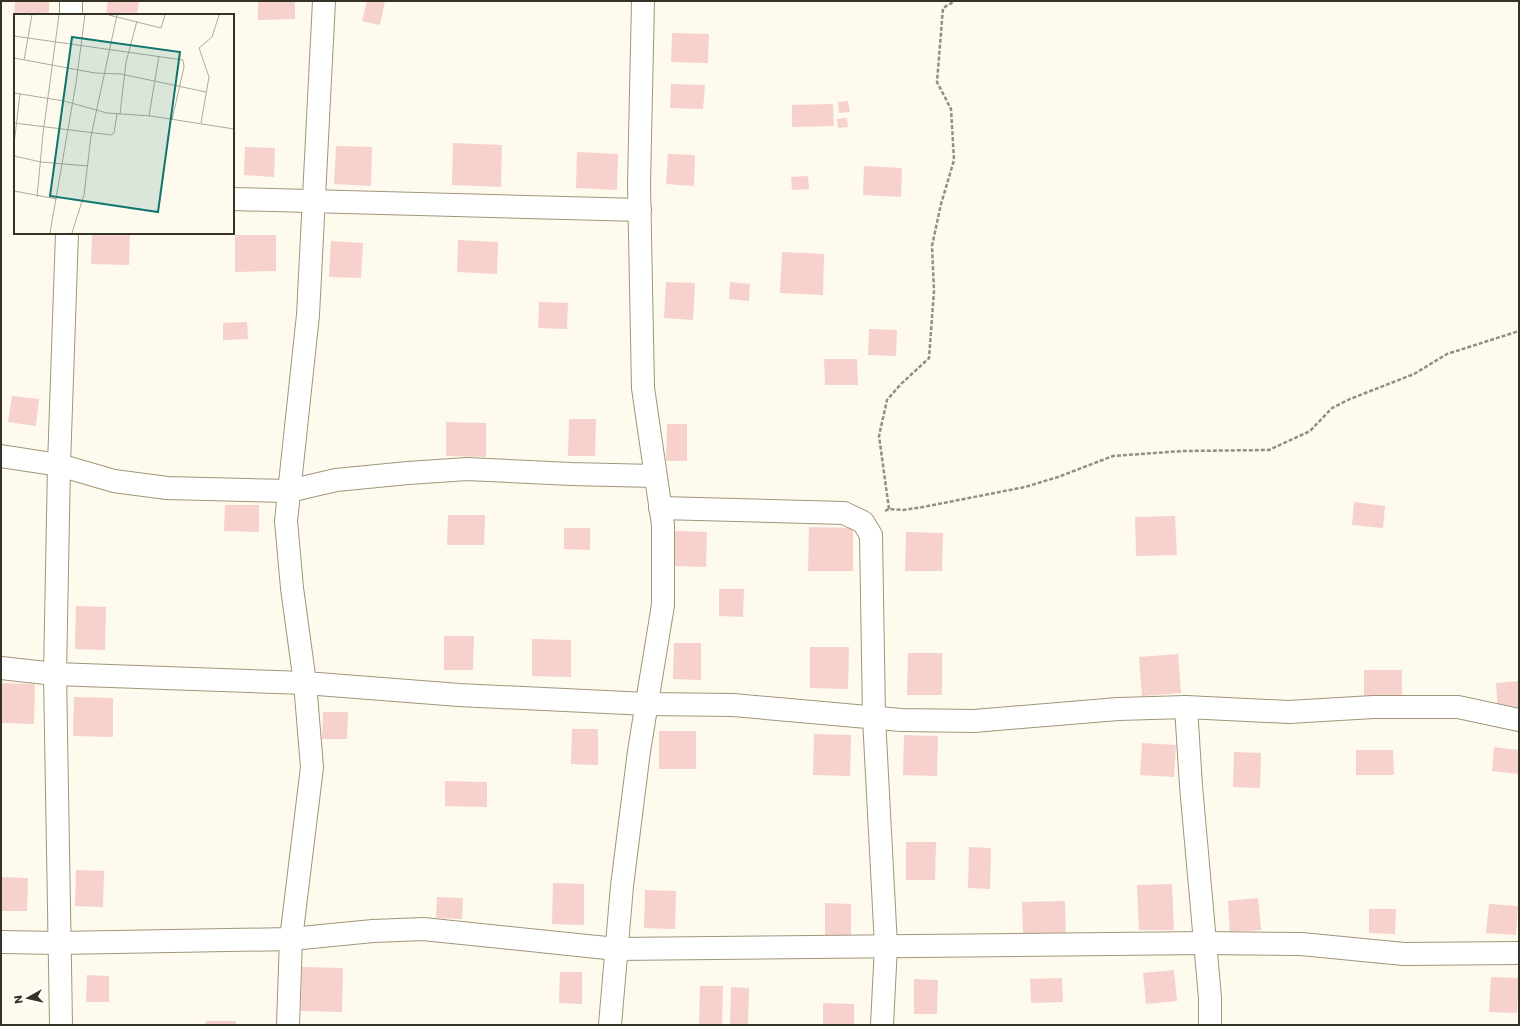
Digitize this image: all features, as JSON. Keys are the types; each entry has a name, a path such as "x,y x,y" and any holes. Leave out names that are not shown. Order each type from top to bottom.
{"street":[{"path":"71,1 71,14"},
{"path":"288,1025 291,939 312,767 305,682 292,588 286,521 308,315 324,1"},
{"path":"610,1025 622,886 639,751 663,605 663,525 643,388 640,210 643,1"},
{"path":"234,199 640,210"},
{"path":"61,1025 55,674 58,465 67,234"},
{"path":"1,456 58,465 114,481 167,488 290,492 336,480 467,469 655,476"},
{"path":"660,508 844,513 863,522 871,536 874,718 886,946 882,1025"},
{"path":"1,668 55,674 305,682 459,695 647,704 733,705 901,720 974,721 1110,710 1186,707 1290,712 1373,707 1458,707 1519,720"},
{"path":"1186,707 1191,786 1210,998 1210,1025"},
{"path":"1,942 59,943 291,939 373,931 423,929 616,949 1205,943 1301,944 1404,954 1519,953"}],"path":[{"path":"889,509 879,436 887,400 900,385 930,358 934,291 932,246 941,204 954,160 951,108 936,82 943,8 955,1"},
{"path":"863,522 889,509 903,510 923,507 1025,488 1113,456 1183,451 1269,450 1310,431 1332,408 1350,399 1414,374 1447,354 1519,331"}],"building":[{"path":"15,1 49,1 49,14 14,14"},
{"path":"108,1 139,1 137,14 106,14"},
{"path":"258,1 295,1 295,19 258,20"},
{"path":"367,1 385,1 380,25 362,21"},
{"path":"672,33 709,34 708,63 671,62"},
{"path":"671,84 705,85 703,109 670,108"},
{"path":"848,101 850,112 839,113 838,102"},
{"path":"833,104 834,126 792,127 792,105"},
{"path":"847,118 848,127 838,128 837,119"},
{"path":"453,143 502,145 501,187 452,185"},
{"path":"336,146 372,147 371,186 334,184"},
{"path":"245,147 275,148 274,177 244,175"},
{"path":"577,152 618,154 617,190 576,188"},
{"path":"668,154 695,155 694,186 666,184"},
{"path":"864,166 902,168 901,197 863,195"},
{"path":"808,176 809,189 792,190 791,177"},
{"path":"92,234 130,234 129,265 91,264"},
{"path":"235,235 276,235 276,271 235,272"},
{"path":"458,240 498,242 497,274 457,272"},
{"path":"331,241 363,243 361,278 329,277"},
{"path":"782,252 824,254 823,295 780,293"},
{"path":"666,282 695,283 693,320 664,318"},
{"path":"730,282 750,284 749,301 729,299"},
{"path":"539,302 568,303 567,329 538,328"},
{"path":"247,322 248,339 223,340 223,323"},
{"path":"869,329 897,330 896,356 868,355"},
{"path":"824,359 857,359 858,385 825,385"},
{"path":"12,396 39,399 36,426 8,422"},
{"path":"569,419 596,419 595,456 568,456"},
{"path":"446,422 486,423 486,457 446,456"},
{"path":"667,424 687,424 687,461 666,461"},
{"path":"1354,502 1385,506 1383,528 1352,525"},
{"path":"225,505 259,505 259,532 224,531"},
{"path":"448,515 485,515 484,545 447,545"},
{"path":"1175,516 1177,555 1136,556 1135,517"},
{"path":"809,527 853,528 853,571 808,571"},
{"path":"564,528 590,528 590,550 564,549"},
{"path":"675,531 707,532 706,567 674,566"},
{"path":"906,532 943,533 942,571 905,571"},
{"path":"719,589 744,589 743,617 719,616"},
{"path":"76,606 106,607 105,650 75,649"},
{"path":"444,636 474,636 473,670 444,670"},
{"path":"532,639 571,640 571,677 532,676"},
{"path":"674,643 701,643 701,680 673,679"},
{"path":"810,647 849,647 848,689 810,688"},
{"path":"908,653 942,653 942,695 907,695"},
{"path":"1178,654 1181,693 1142,696 1139,657"},
{"path":"1364,670 1402,670 1402,697 1364,697"},
{"path":"1519,681 1519,710 1498,711 1496,683"},
{"path":"1,683 35,684 34,724 1,723"},
{"path":"74,697 113,698 113,737 73,736"},
{"path":"323,712 348,712 347,739 322,739"},
{"path":"572,729 598,729 598,765 571,764"},
{"path":"659,731 696,731 696,769 659,769"},
{"path":"814,734 851,735 850,776 813,775"},
{"path":"904,735 938,736 937,776 903,775"},
{"path":"1142,743 1176,745 1174,777 1140,775"},
{"path":"1494,747 1519,750 1519,774 1492,771"},
{"path":"1356,750 1393,750 1394,775 1356,775"},
{"path":"1234,752 1261,753 1260,788 1233,787"},
{"path":"445,781 487,782 487,807 445,806"},
{"path":"906,842 936,842 935,880 906,880"},
{"path":"969,847 991,848 990,889 968,888"},
{"path":"76,870 104,871 103,907 75,906"},
{"path":"1,877 28,878 27,911 1,911"},
{"path":"553,883 584,884 584,925 552,924"},
{"path":"1172,884 1174,930 1139,930 1137,885"},
{"path":"645,890 676,891 675,929 644,928"},
{"path":"437,897 463,898 462,919 436,918"},
{"path":"1258,898 1261,930 1230,932 1228,901"},
{"path":"1065,901 1066,935 1023,936 1022,902"},
{"path":"825,903 851,904 851,936 825,936"},
{"path":"1489,904 1518,906 1516,935 1486,933"},
{"path":"1369,909 1396,909 1395,934 1369,933"},
{"path":"302,967 343,968 342,1012 301,1011"},
{"path":"1174,970 1177,1001 1146,1004 1143,973"},
{"path":"560,972 582,972 582,1004 559,1003"},
{"path":"87,975 109,976 109,1002 86,1002"},
{"path":"1491,977 1519,978 1517,1013 1489,1012"},
{"path":"1062,978 1063,1002 1031,1003 1030,979"},
{"path":"914,979 938,980 937,1014 914,1014"},
{"path":"700,986 723,986 722,1025 699,1025"},
{"path":"731,987 749,988 748,1025 730,1025"},
{"path":"823,1003 854,1004 854,1025 823,1025"},
{"path":"206,1021 236,1021 236,1025 205,1025"}]}
